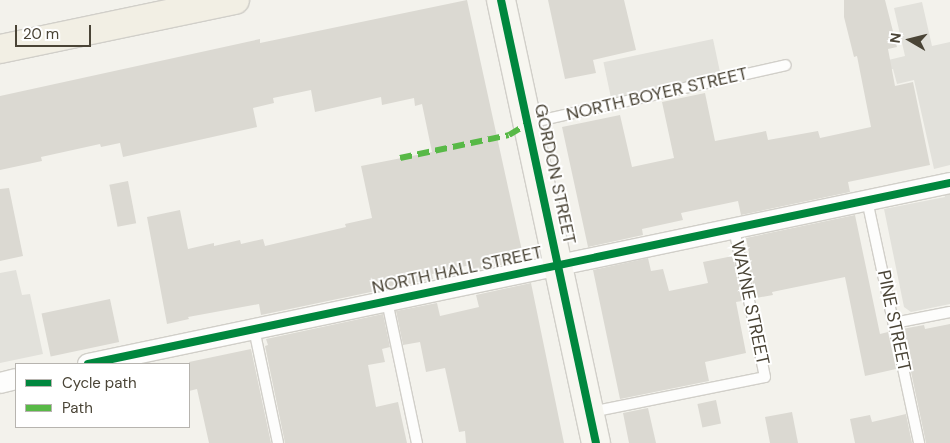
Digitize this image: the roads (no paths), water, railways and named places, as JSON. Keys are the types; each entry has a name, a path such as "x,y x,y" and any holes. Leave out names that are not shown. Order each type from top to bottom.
{"main road":[{"path":"0,49 235,0"}],"street":[{"name":"GORDON STREET","path":"502,0 596,443"},
{"name":"NORTH HALL STREET","path":"93,363 950,183"},
{"path":"0,383 15,380"}],"lane":[{"name":"NORTH BOYER STREET","path":"529,123 786,65"},
{"name":"PINE STREET","path":"867,200 919,443"},
{"name":"WAYNE STREET","path":"590,412 766,377 734,228"},
{"path":"387,301 417,443"},
{"path":"894,323 950,312"},
{"path":"254,329 278,443"}]}
